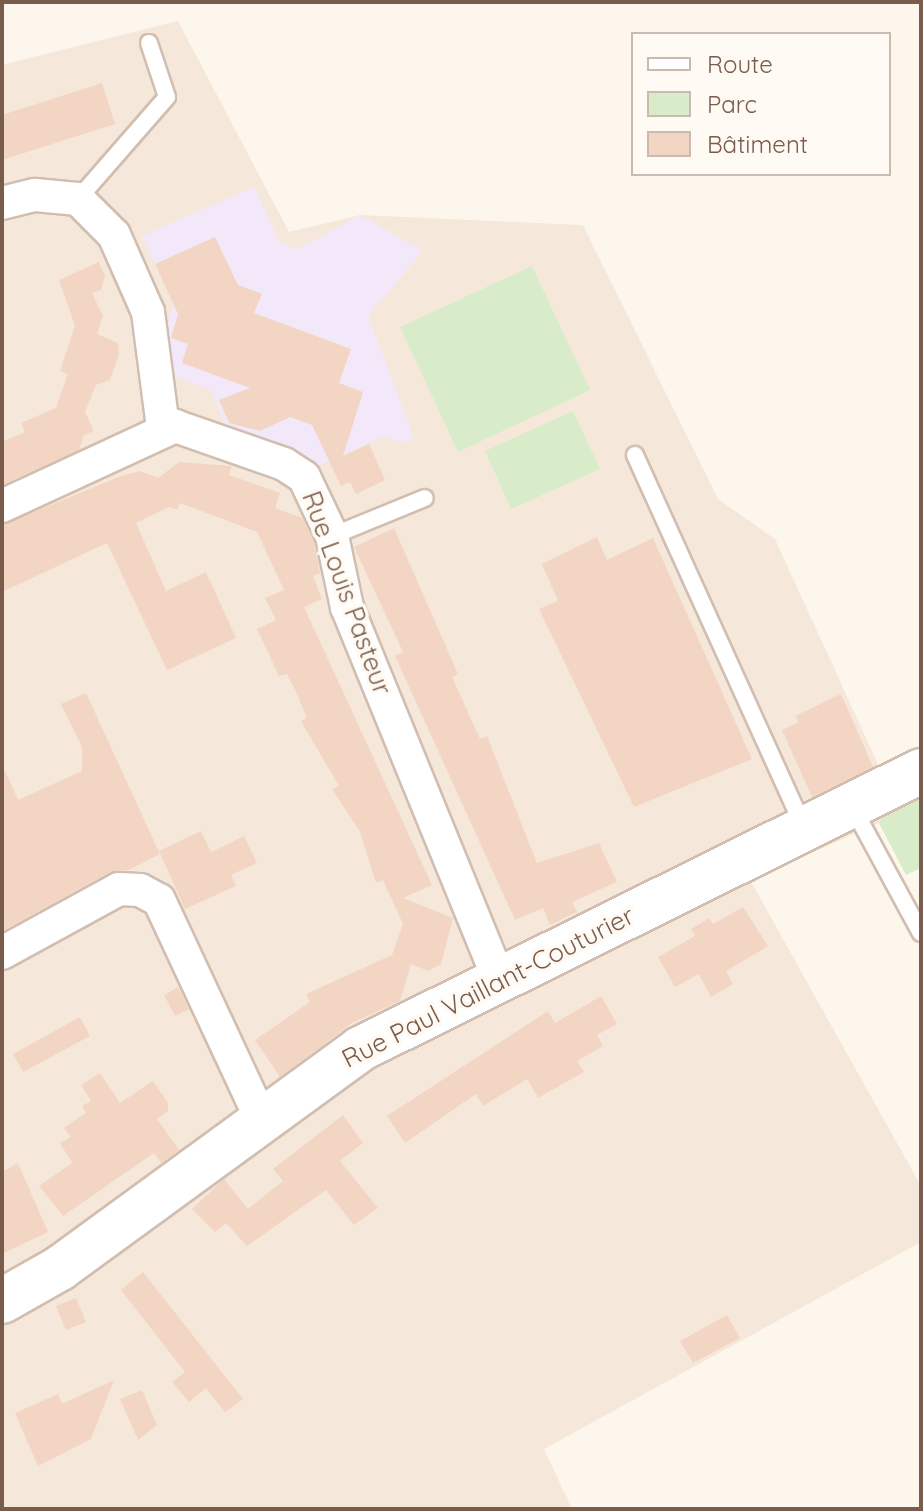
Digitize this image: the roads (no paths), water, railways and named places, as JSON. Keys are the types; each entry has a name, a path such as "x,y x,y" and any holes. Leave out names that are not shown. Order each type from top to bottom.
{"street":[{"path":"2,203 35,195 85,203 123,248 144,299 163,427 2,506"},
{"name":"Rue Louis Pasteur","path":"163,427 198,432 295,470 311,488 332,536 347,607 499,980"},
{"name":"Rue Paul Vaillant-Couturier","path":"2,1301 68,1262 260,1117 360,1049 803,826 921,771"},
{"path":"2,953 119,889 140,890 159,900 260,1117"}],"lane":[{"path":"85,203 167,97 149,43"},
{"path":"635,455 803,826"},
{"path":"332,536 425,498"},
{"path":"850,803 921,933"}]}
